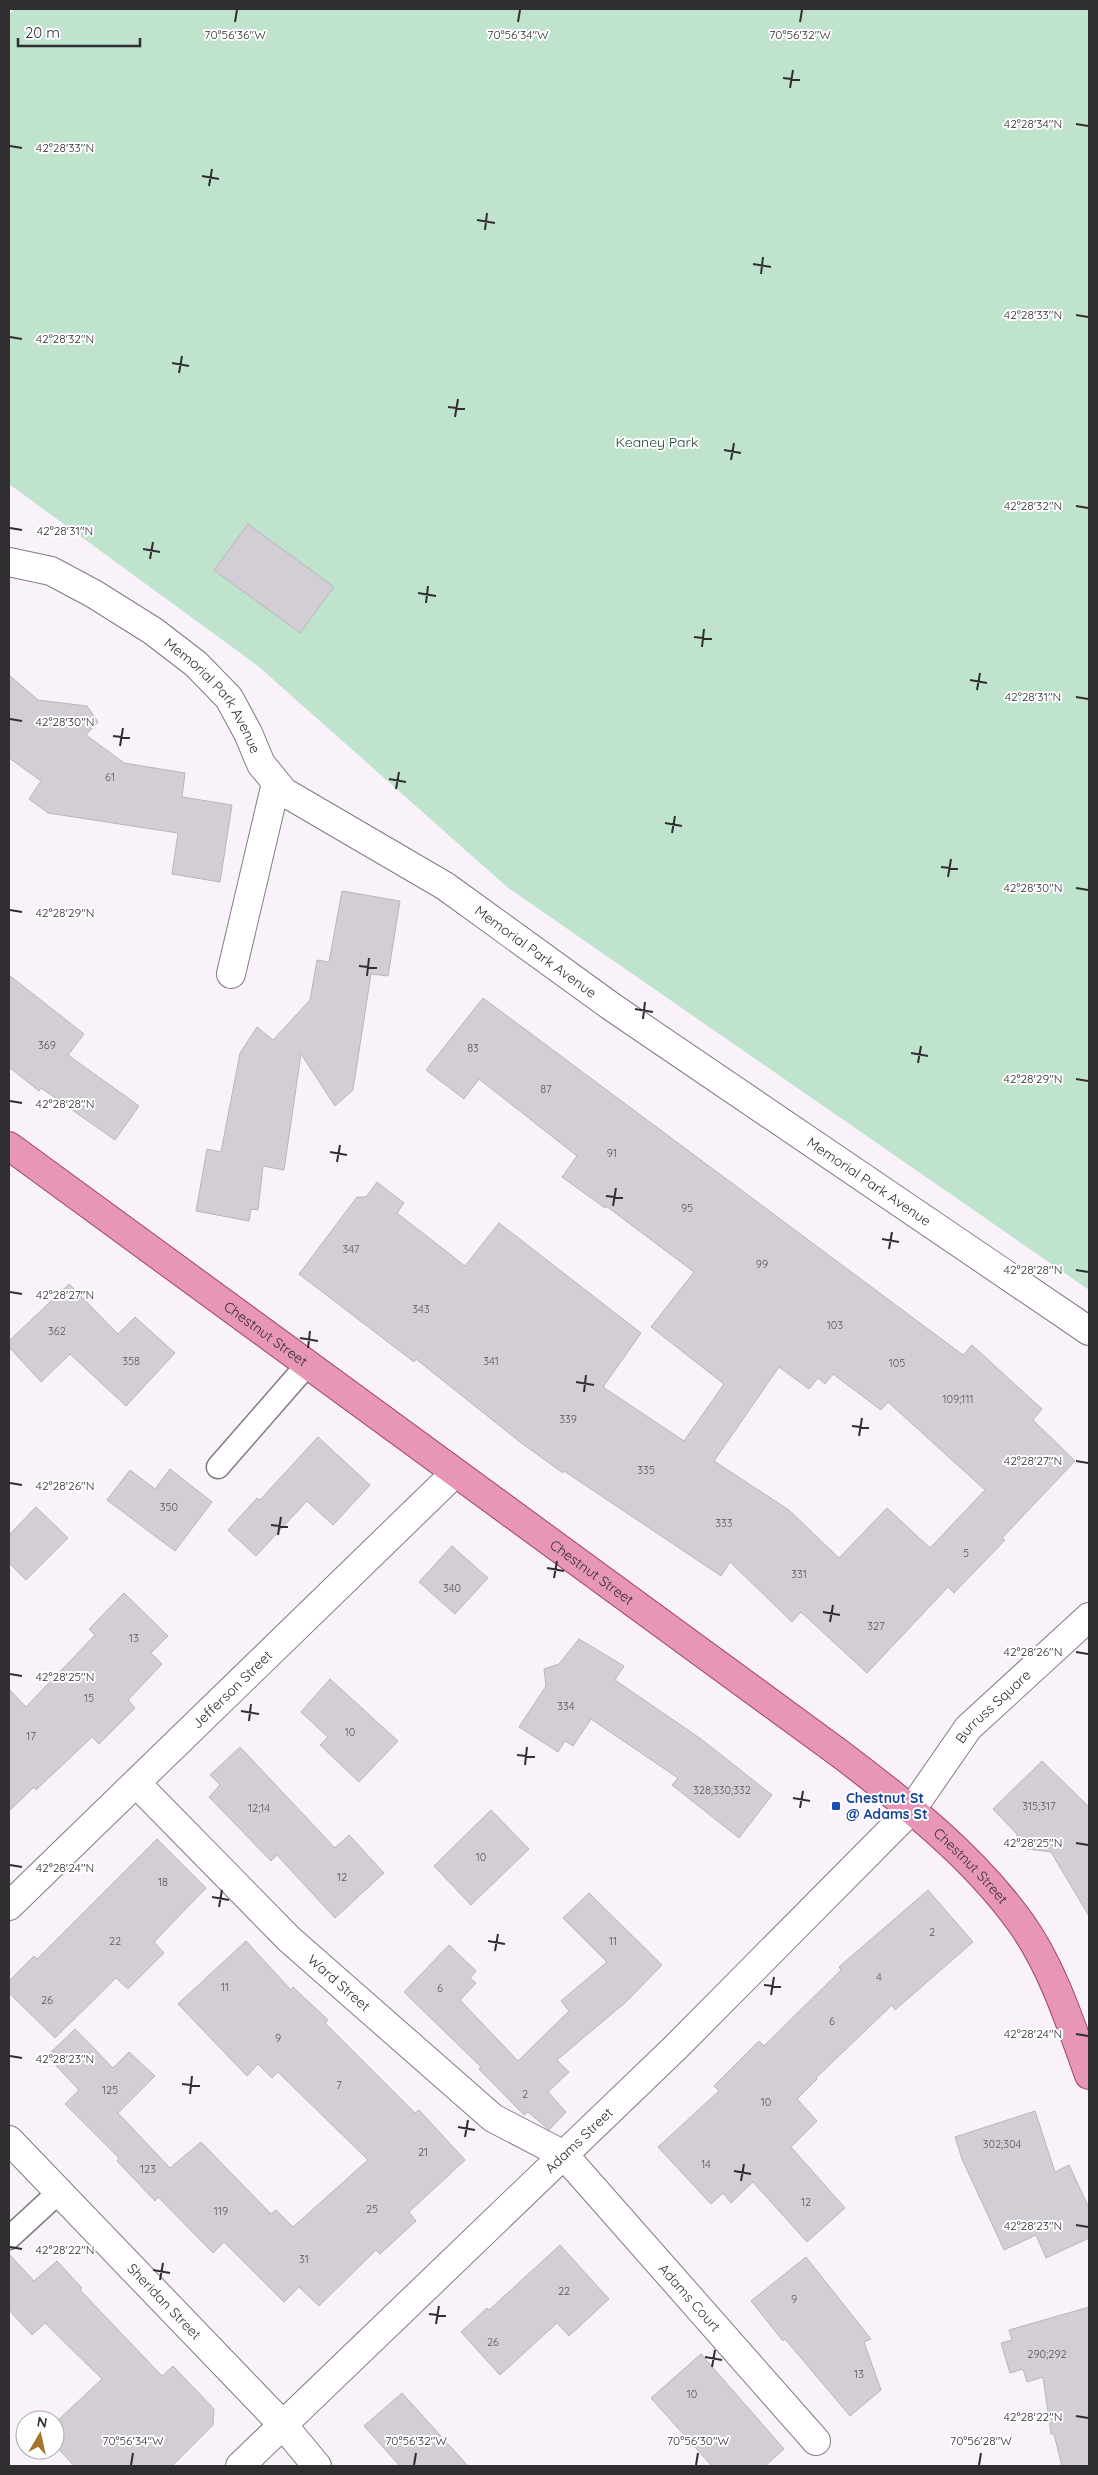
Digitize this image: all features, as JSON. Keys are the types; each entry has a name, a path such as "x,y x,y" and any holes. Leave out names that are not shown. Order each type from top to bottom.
{"main road":[{"name":"Chestnut Street","path":"9,1146 839,1753 912,1809 989,1883 1022,1924 1054,1982 1089,2075"}],"street":[{"name":"Memorial Park Avenue","path":"9,562 51,571 94,594 153,630 196,664 229,698 248,733 261,764 284,792 445,886 612,1007 1089,1331"},
{"path":"232,974 276,783"},
{"name":"Jefferson Street","path":"9,1906 455,1473"},
{"name":"Burruss Square","path":"912,1809 968,1728 1089,1617"},
{"name":"Ward Street","path":"136,1783 289,1939 485,2112 564,2155"},
{"name":"Adams Street","path":"240,2466 676,2047 912,1809"},
{"name":"Sheridan Street","path":"9,2140 283,2425 317,2466"},
{"name":"Adams Court","path":"564,2155 816,2441"}],"lane":[{"path":"218,1467 307,1364"},
{"path":"9,2238 59,2192"}],"green space":[{"name":"Keaney Park","path":"15,9 1089,9 1089,1290 507,887 258,666 9,484 9,14"}],"building":[{"path":"248,524 334,587 300,633 214,570"},
{"path":"9,675 38,700 87,706 98,722 86,735 124,763 185,773 182,797 232,805 220,882 172,874 178,833 48,813 29,799 41,781 9,758"},
{"path":"342,891 400,901 388,976 371,974 353,1090 335,1106 301,1054 284,1170 263,1166 258,1210 251,1209 249,1221 196,1211 207,1149 221,1152 240,1053 257,1027 273,1040 310,1000 317,960 329,962"},
{"path":"9,975 84,1034 68,1055 139,1106 115,1140 41,1088 39,1091 9,1067"},
{"path":"483,998 963,1355 972,1345 1042,1409 1033,1420 1075,1461 1002,1538 1005,1540 954,1593 948,1587 867,1673 801,1612 792,1622 730,1562 721,1576 564,1471 563,1473 520,1442 416,1359 414,1362 299,1274 357,1197 366,1197 377,1182 404,1203 397,1213 465,1266 499,1223 641,1333 603,1387 684,1441 724,1384 651,1327 694,1272 606,1206 605,1208 562,1177 577,1156 479,1079 464,1099 426,1070","holes":["779,1367 809,1389 818,1378 825,1384 833,1374 881,1410 888,1402 985,1490 930,1548 887,1508 839,1558 789,1510 714,1461"]},
{"path":"69,1284 118,1334 135,1317 175,1353 126,1406 70,1354 41,1382 9,1347 9,1341"},
{"path":"318,1437 370,1485 333,1525 307,1501 256,1556 228,1530 257,1498 260,1500"},
{"path":"170,1469 212,1502 175,1551 107,1500 130,1470 155,1489"},
{"path":"36,1507 68,1538 26,1580 9,1563 9,1535"},
{"path":"452,1546 488,1578 455,1614 419,1582"},
{"path":"124,1593 168,1636 151,1653 162,1664 128,1700 135,1708 99,1744 92,1737 36,1790 34,1787 9,1811 9,1689 26,1707 95,1635 89,1629"},
{"path":"579,1639 624,1666 615,1680 701,1739 772,1795 739,1838 672,1785 678,1778 591,1719 573,1746 565,1741 558,1752 519,1727 546,1686 544,1669 559,1664"},
{"path":"330,1679 398,1741 359,1782 320,1745 328,1737 301,1712"},
{"path":"240,1747 335,1848 349,1835 384,1873 335,1918 277,1855 271,1861 209,1797 220,1785 210,1775"},
{"path":"1042,1761 1089,1807 1089,1916 1051,1852 1022,1848 1016,1833 993,1809"},
{"path":"491,1810 529,1849 471,1905 434,1866"},
{"path":"157,1839 206,1888 154,1942 164,1953 128,1989 116,1978 55,2038 9,1993 9,1981 34,1956 37,1959"},
{"path":"928,1890 973,1942 895,2010 892,2005 816,2078 797,2099 817,2121 791,2147 845,2208 807,2242 753,2182 731,2203 723,2193 711,2204 658,2147 719,2091 714,2086 759,2041 764,2046 841,1970 839,1967"},
{"path":"589,1893 662,1965 626,2002 557,2060 569,2072 548,2092 566,2112 549,2130 528,2112 524,2115 479,2069 481,2067 404,1992 449,1945 476,1971 470,1978 476,1983 460,2000 518,2061 569,2011 561,2001 607,1962 563,1918"},
{"path":"246,1941 291,1990 293,1987 328,2020 325,2023 415,2113 419,2110 465,2160 409,2212 416,2221 380,2254 376,2250 319,2306 299,2287 284,2302 224,2242 213,2253 158,2197 155,2201 117,2161 119,2158 65,2104 79,2090 47,2056 75,2029 113,2068 129,2052 155,2076 118,2113 170,2168 201,2142 271,2214 276,2210 293,2227 368,2160 278,2072 272,2078 258,2064 247,2076 178,2004"},
{"path":"1035,2111 1055,2172 1069,2165 1089,2208 1089,2238 1046,2258 1036,2235 1004,2250 962,2159 955,2137"},
{"path":"560,2245 609,2299 569,2336 557,2323 500,2375 461,2332 487,2308 489,2310"},
{"path":"9,2254 34,2281 57,2261 82,2288 80,2290 162,2376 173,2366 214,2409 213,2425 172,2466 74,2466 65,2456 65,2414 102,2379 45,2323 32,2335 9,2310"},
{"path":"806,2257 871,2339 864,2342 881,2390 850,2416 785,2339 783,2341 751,2301"},
{"path":"1089,2307 1089,2466 1062,2466 1054,2434 1051,2434 1043,2377 1027,2382 1023,2369 1010,2373 1001,2343 1012,2340 1009,2330"},
{"path":"701,2354 784,2449 765,2466 712,2466 651,2398"},
{"path":"402,2393 468,2466 400,2466 364,2426"}],"place":[{"name":"Chestnut St @ Adams St","path":"836,1806"}]}
